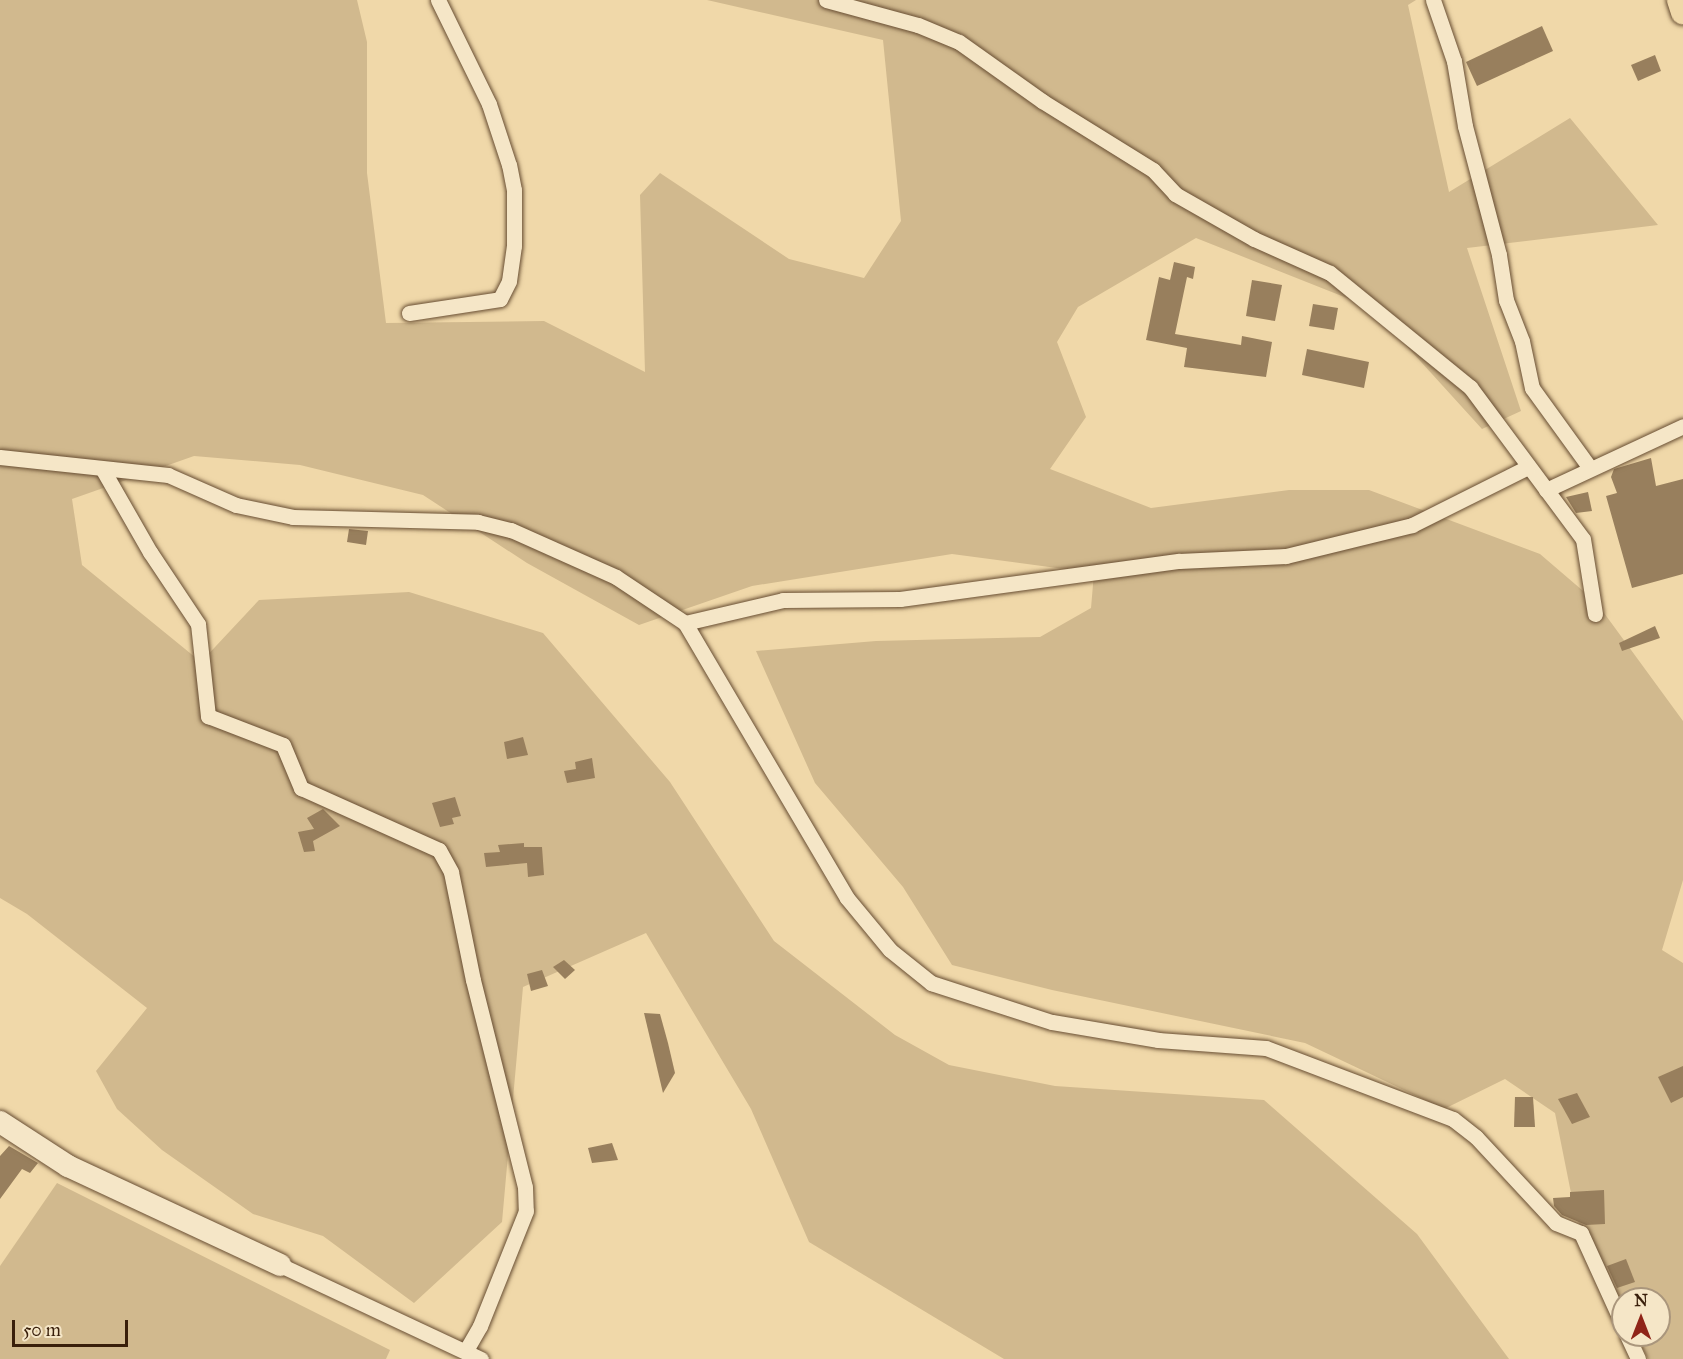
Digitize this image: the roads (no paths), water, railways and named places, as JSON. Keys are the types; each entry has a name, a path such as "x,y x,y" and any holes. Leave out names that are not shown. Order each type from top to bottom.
{"main road":[{"path":"1679,0 1683,12"}],"street":[{"path":"409,313 500,299 509,281 514,246 514,190 509,165 489,104 438,0"},
{"path":"826,0 918,25 959,42 1042,101 1153,170 1175,194 1254,239 1330,273 1470,387 1583,539 1594,614"},
{"path":"1433,0 1454,61 1463,119 1499,255 1506,300 1522,341 1532,388 1590,468"},
{"path":"1546,490 1683,426"},
{"path":"0,457 103,470 168,475 236,505 293,517 478,522 511,530 616,577 685,623 847,898 890,950 931,983 1052,1022 1158,1040 1266,1048 1453,1119 1476,1137 1556,1223 1581,1233 1611,1299"},
{"path":"685,623 783,600 900,599 1179,561 1286,556 1412,525 1528,467"},
{"path":"103,470 150,552 198,624 208,716 283,745 301,788 440,850 451,872 473,980 525,1187 526,1211 480,1326 465,1350"},
{"path":"0,1122 68,1166 482,1359"}]}
